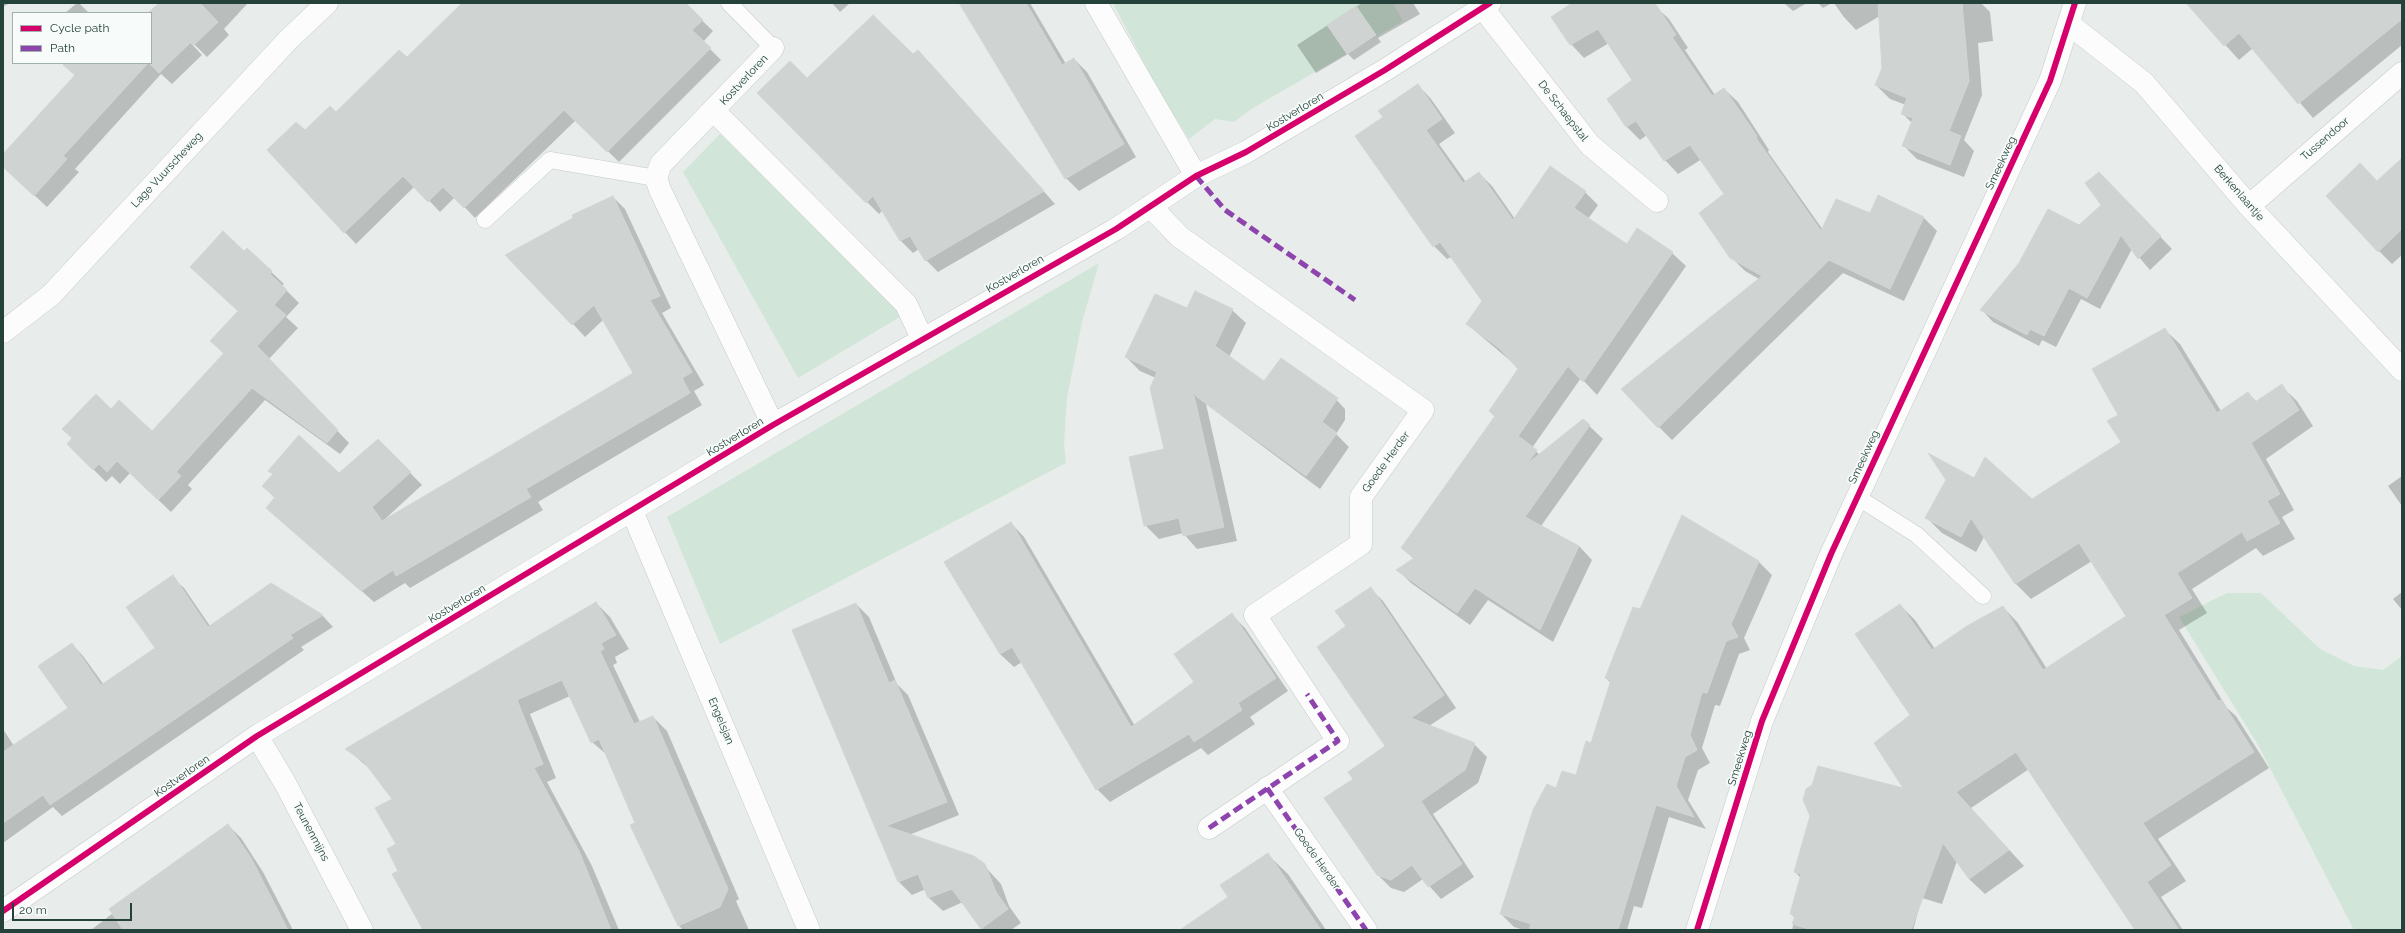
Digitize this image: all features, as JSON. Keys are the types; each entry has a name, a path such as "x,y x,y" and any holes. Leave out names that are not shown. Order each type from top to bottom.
{"street":[{"name":"Lage Vuurscheweg","path":"3,332 51,295 288,40 327,3"},
{"path":"1096,3 1196,176"},
{"name":"Smeekweg","path":"1697,930 1762,721 1831,554 2050,81 2075,3"},
{"name":"Kostverloren","path":"3,911 257,736 773,425 922,338 1116,229 1196,176 1266,140 1385,70 1486,5"},
{"name":"De Schaepstal","path":"1486,5 1590,145 1657,201"},
{"name":"Berkenlaantje","path":"2069,24 2144,82 2249,206 2402,370"},
{"name":"Kostverloren","path":"773,48 714,111 661,164 656,178 663,197 773,425"},
{"name":"Tussendoor","path":"2249,206 2402,73"},
{"name":"Kostverloren","path":"714,111 906,304 922,338"},
{"name":"Goede Herder","path":"1150,206 1180,237 1423,410 1361,497 1362,544 1256,615 1338,741 1209,828"},
{"name":"Engelsjan","path":"632,511 809,930"},
{"name":"Teunenmijns","path":"257,736 285,783 362,930"},
{"name":"Goede Herder","path":"1267,788 1366,930"}],"lane":[{"path":"729,3 773,48"},
{"path":"485,220 550,160 656,178"},
{"path":"1857,497 1917,535 1982,596"}],"green space":[{"path":"1113,3 1393,3 1403,21 1253,108 1234,122 1215,119 1189,139 1157,88"},
{"path":"720,134 899,310 900,317 798,378 683,172"},
{"path":"1099,263 1082,322 1067,398 1064,443 1066,463 720,644 667,517"},
{"path":"2227,593 2261,593 2320,649 2354,666 2383,670 2402,656 2402,930 2354,930 2258,745 2179,617"}],"building":[{"path":"159,3 200,3 218,22 194,45 191,42 159,73 150,64 152,64 152,12 149,12"},
{"path":"462,3 686,3 703,20 692,30 711,48 607,152 564,110 464,208 443,187 428,202 403,176 344,233 267,150 296,122 305,130 330,106 336,112 399,50 407,57"},
{"path":"959,3 1026,3 1062,65 1074,58 1124,144 1065,179"},
{"path":"1572,3 1655,3 1676,35 1672,37 1712,96 1724,88 1757,136 1756,138 1821,231 1836,199 1870,213 1878,195 1924,217 1890,289 1829,260 1658,428 1621,389 1762,276 1730,258 1699,213 1724,194 1690,145 1664,161 1636,121 1626,127 1607,99 1632,80 1598,29 1570,45 1551,17"},
{"path":"1878,3 1962,3 1969,81 1949,131 1961,136 1950,165 1902,146 1913,118 1901,114 1907,98 1875,85 1882,68"},
{"path":"2186,3 2402,3 2402,19 2298,104 2239,33 2224,46"},
{"path":"1356,6 1376,35 1347,54 1327,25"},
{"path":"873,15 913,54 918,50 1044,191 925,261 910,236 900,241 873,196 866,203 757,93 790,61 807,78"},
{"path":"147,64 63,156 67,159 34,196 3,167 3,154 75,75 63,65"},
{"path":"1418,84 1442,119 1426,130 1463,183 1479,172 1513,220 1550,166 1586,191 1574,208 1627,244 1637,228 1673,252 1583,382 1568,366 1518,436 1537,450 1527,464 1583,419 1590,425 1525,517 1579,546 1540,630 1475,588 1457,613 1396,570 1414,558 1401,548 1495,416 1489,411 1518,369 1499,348 1466,324 1482,301 1440,242 1433,247 1355,136 1383,117 1378,111"},
{"path":"2402,158 2402,229 2378,252 2326,196 2360,163 2377,181"},
{"path":"2099,172 2161,236 2138,259 2121,235 2087,298 2069,288 2044,336 2030,329 2027,335 1980,310 2019,263 2048,209 2079,225 2101,205 2085,183"},
{"path":"613,196 660,296 650,300 692,372 682,378 690,393 526,489 531,497 396,576 393,570 361,591 266,508 275,497 262,486 273,474 268,471 299,435 339,473 378,439 411,472 372,507 382,521 633,373 594,305 572,325 505,255 573,218 572,215"},
{"path":"223,231 244,251 247,248 272,271 270,274 287,290 274,305 286,315 257,346 338,430 327,443 252,388 176,472 181,476 158,500 117,461 107,472 99,464 93,470 67,444 72,438 62,429 96,394 111,409 119,400 152,431 224,353 210,341 238,311 190,267"},
{"path":"1195,291 1233,309 1215,346 1264,381 1281,358 1338,398 1322,422 1337,433 1306,476 1197,397 1193,391 1224,527 1183,536 1179,518 1144,526 1129,457 1164,449 1150,388 1157,372 1125,357 1155,294 1187,308"},
{"path":"2165,328 2217,413 2248,392 2255,402 2282,384 2299,410 2251,443 2280,494 2267,501 2280,523 2247,541 2242,532 2177,573 2192,598 2164,615 2218,701 2221,700 2254,752 2143,823 2171,865 2147,882 2179,930 2135,930 2016,752 1956,792 2009,850 1969,879 1943,843 1911,930 1812,930 1792,924 1795,916 1790,914 1801,874 1794,872 1810,816 1803,800 1806,789 1812,785 1818,766 1903,788 1874,743 1910,715 1855,634 1900,604 1932,650 1967,626 2003,606 2043,670 2126,616 2079,543 2015,584 1971,518 1961,537 1925,518 1946,480 1928,453 1974,478 1985,457 2032,499 2121,442 2107,421 2118,415 2092,369"},
{"path":"1682,515 1759,561 1731,624 1738,637 1726,641 1707,693 1702,692 1690,735 1697,750 1685,757 1676,786 1694,817 1656,805 1618,930 1529,930 1531,924 1500,914 1533,810 1547,784 1556,788 1562,771 1576,775 1586,741 1591,743 1611,680 1605,678 1633,607 1640,609"},
{"path":"1011,522 1131,727 1194,682 1174,654 1232,613 1276,678 1238,703 1242,710 1194,742 1189,734 1096,790 1012,647 1000,654 944,562"},
{"path":"173,575 208,627 271,583 323,615 290,635 293,638 50,805 43,795 3,823 3,752 68,708 38,666 72,643 101,685 155,648 126,607"},
{"path":"1371,587 1444,695 1411,718 1475,743 1465,770 1421,801 1462,864 1428,887 1412,865 1391,880 1377,875 1324,798 1353,779 1348,772 1385,746 1317,647 1346,626 1335,611"},
{"path":"596,602 616,635 601,643 604,649 600,651 634,724 653,716 728,889 720,907 678,926 630,825 635,823 599,739 591,743 562,680 517,700 543,764 534,768 579,851 611,930 423,930 392,874 398,871 387,849 396,844 375,808 392,799 364,762 345,749"},
{"path":"856,603 889,683 895,680 947,802 886,826 974,856 985,864 996,892 1008,909 981,929 952,889 928,898 918,874 898,882 792,630"},
{"path":"228,824 251,858 288,930 123,930 109,909"},
{"path":"1268,853 1321,930 1180,930 1228,897 1220,885"}],"marked path":[{"path":"1196,176 1225,210 1355,300"},
{"path":"1209,828 1338,741 1307,694"},
{"path":"1267,788 1366,930"}],"cycle path":[{"path":"3,911 257,736 773,425 1116,229 1196,176 1246,152 1385,70 1490,3"},
{"path":"1697,930 1762,721 1831,554 2050,81 2075,3"}]}
